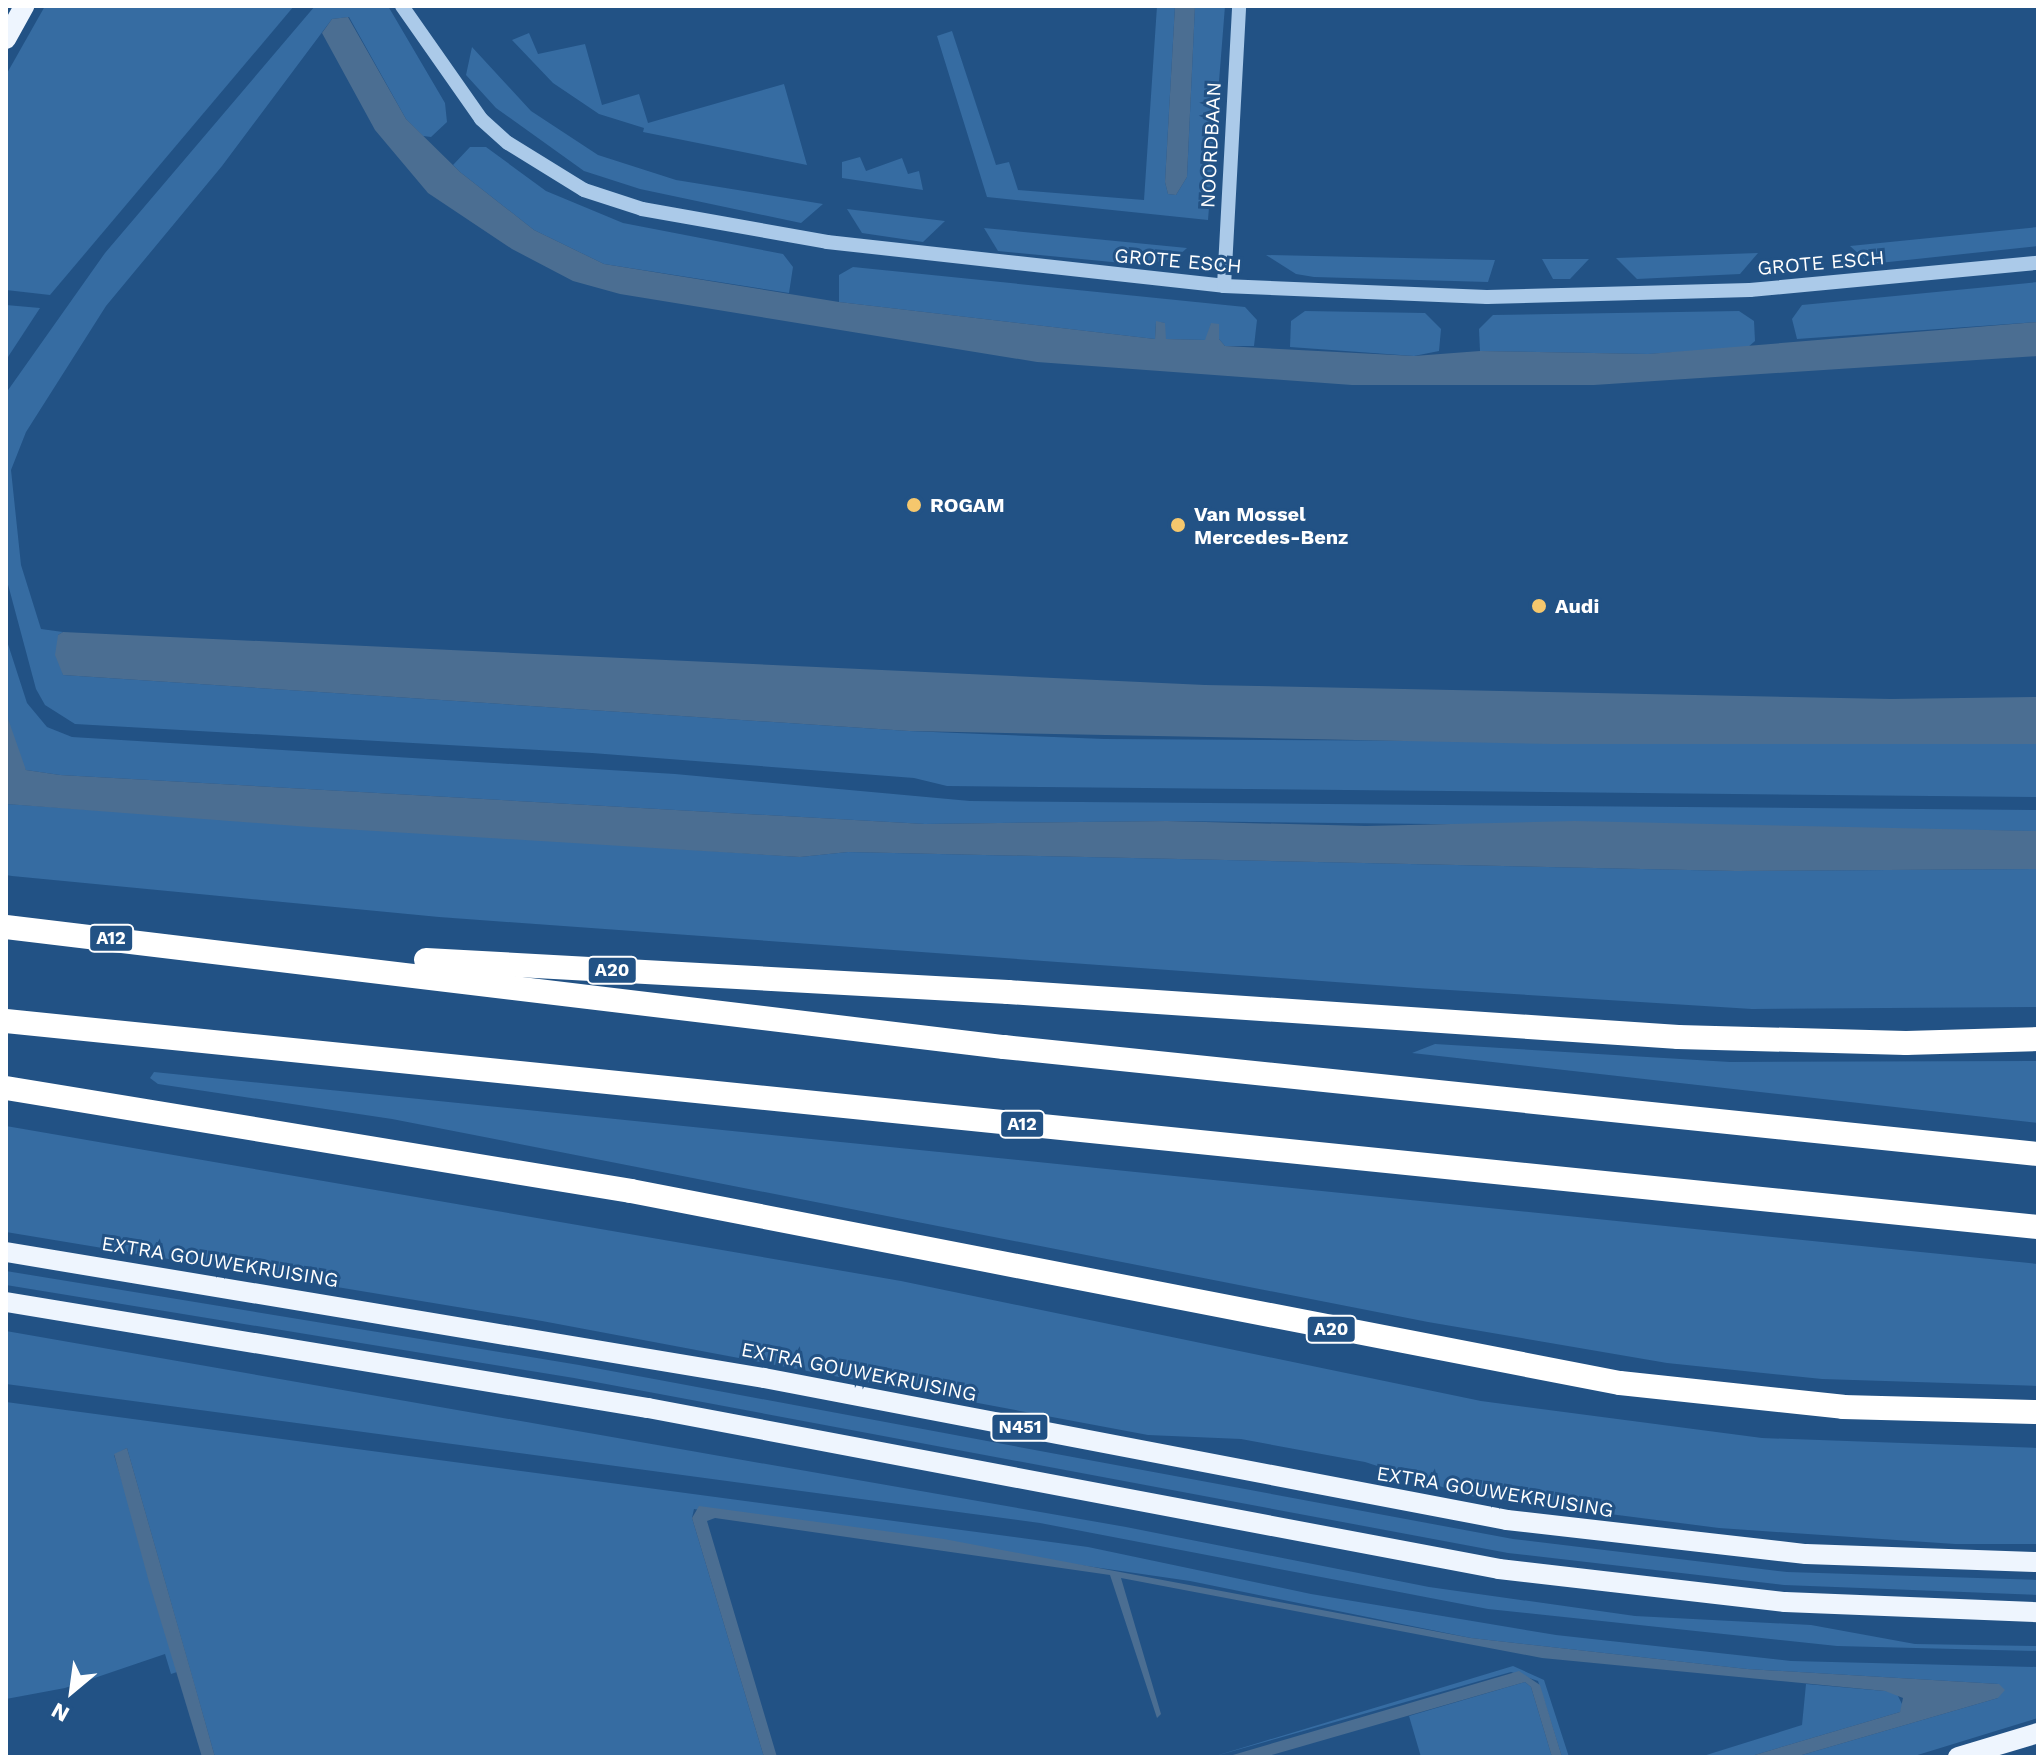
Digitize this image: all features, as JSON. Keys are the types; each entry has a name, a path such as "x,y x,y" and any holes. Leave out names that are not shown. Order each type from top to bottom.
{"highway":[{"name":"A12","path":"6,927 216,948 1004,1047 2038,1154"},
{"name":"A20","path":"216,948 1008,992 1678,1037 1906,1043 2038,1039"},
{"name":"A12","path":"6,1021 2038,1227"},
{"name":"A20","path":"6,1088 631,1191 1620,1383 1843,1407 2038,1412"}],"main road":[{"path":"6,39 24,6"},
{"name":"EXTRA GOUWEKRUISING","path":"6,1252 764,1378 1507,1520 1806,1554 2038,1562"},
{"path":"6,1302 632,1406 1499,1569 1757,1600 2038,1612"},
{"path":"1958,1757 2038,1733"}],"street":[{"name":"GROTE ESCH","path":"402,6 481,119 508,143 584,190 642,209 827,242 1224,286 1487,297 1750,290 2038,263"},
{"name":"NOORDBAAN","path":"1224,286 1239,6"}],"shaded area":[{"path":"45,6 294,6 50,295 6,290 6,75"},
{"path":"315,6 388,6 445,103 447,122 431,137 423,136 406,119 349,17 332,19 222,166 106,306 26,432 11,470 21,565 41,629 63,632 58,635 63,675 909,731 1104,739 2038,744 2038,797 947,786 914,778 592,753 75,724 45,705 36,689 6,577 6,393 105,253"},
{"path":"1157,6 1175,6 1165,182 1168,194 1176,195 1187,177 1195,6 1225,6 1208,220 987,197 937,36 952,31 996,165 1009,162 1018,190 1144,200"},
{"path":"1175,6 1195,6 1187,177 1176,195 1168,194 1165,182"},
{"path":"348,17 406,119 460,172 534,230 604,264 839,302 1155,339 1156,321 1165,323 1166,339 1205,340 1211,323 1219,324 1219,339 1225,346 1414,356 1480,351 1648,354 2038,322 2038,356 1594,385 1352,385 1037,362 620,294 573,281 512,249 428,193 375,130 322,33 332,19"},
{"path":"529,33 538,54 585,44 602,105 639,94 648,123 784,84 807,165 643,132 644,128 599,114 553,83 512,40"},
{"path":"472,47 531,111 598,155 676,180 823,204 801,223 640,189 584,171 496,108 466,75"},
{"path":"470,147 486,147 546,191 623,223 783,254 793,267 789,293 604,264 534,230 460,172 453,165"},
{"path":"860,157 866,171 902,158 908,174 919,171 923,190 842,178 842,162"},
{"path":"847,209 945,221 923,242 862,233"},
{"path":"2038,227 2038,246 1870,264 1850,246"},
{"path":"984,228 1187,248 1176,258 1143,265 998,251"},
{"path":"1758,253 1740,274 1637,279 1616,258"},
{"path":"1266,255 1495,260 1488,282 1314,277 1296,274"},
{"path":"1542,259 1589,259 1570,279 1553,279"},
{"path":"853,267 1245,307 1257,320 1254,346 1225,346 1219,339 1219,324 1211,324 1206,340 1165,339 1165,323 1156,322 1155,339 839,302 839,275"},
{"path":"2038,282 2038,322 1797,339 1792,319 1802,305"},
{"path":"6,305 40,308 6,360"},
{"path":"1305,311 1425,313 1441,329 1439,351 1414,356 1290,347 1291,321"},
{"path":"1739,311 1754,321 1755,341 1747,348 1648,354 1480,351 1479,329 1493,315"},
{"path":"63,632 1205,685 1891,699 2038,697 2038,744 1552,744 909,731 63,675 55,655 58,635"},
{"path":"6,638 27,703 47,727 72,737 675,774 970,801 2038,810 2038,831 1167,821 925,824 60,775 26,770 20,762 6,713"},
{"path":"6,713 26,770 60,775 925,824 1167,821 1366,826 1575,821 2038,831 2038,869 1736,871 848,852 800,857 310,827 6,804"},
{"path":"6,804 800,857 848,852 1736,871 2038,869 2038,1007 1752,1009 1417,988 439,917 12,876 6,875"},
{"path":"1435,1044 1730,1062 2038,1061 2038,1123 1412,1053"},
{"path":"154,1072 2038,1264 2038,1386 1822,1379 1667,1363 1428,1322 392,1119 158,1084 150,1078"},
{"path":"6,1126 901,1281 1481,1401 1762,1438 2038,1448 2038,1544 1955,1544 1719,1528 1470,1496 1365,1462 1241,1439 1148,1435 542,1321 6,1232"},
{"path":"6,1271 579,1365 1513,1539 1787,1572 2038,1580 2038,1595 1784,1585 1508,1553 574,1378 6,1285"},
{"path":"6,1331 1126,1527 1429,1587 1635,1616 1811,1625 1915,1644 2038,1646 2038,1651 1837,1646 1488,1609 1040,1523 6,1384"},
{"path":"6,1402 1088,1547 1311,1594 1556,1635 1791,1661 2038,1667 2038,1718 1911,1757 1795,1757 1998,1698 1999,1684 1747,1669 1471,1638 1190,1581 694,1509 692,1518 764,1757 215,1757 127,1448 114,1455 180,1671 171,1674 165,1654 65,1688 6,1699"},
{"path":"127,1448 215,1757 202,1757 149,1582 114,1454"},
{"path":"699,1506 944,1539 1471,1638 1747,1669 1999,1684 2005,1690 1998,1698 1795,1757 1748,1757 1900,1712 1903,1698 1885,1691 1542,1658 1121,1578 1161,1714 1157,1718 1110,1575 715,1518 707,1521 777,1757 764,1757 692,1518"},
{"path":"1513,1666 1544,1680 1569,1757 1562,1757 1538,1681 1511,1672 1212,1757"},
{"path":"1519,1671 1540,1685 1562,1757 1552,1757 1531,1687 1525,1682 1265,1757 1226,1757"},
{"path":"1525,1682 1531,1687 1552,1757 1421,1757 1409,1716"},
{"path":"1806,1684 1896,1692 1903,1706 1900,1712 1748,1757 1700,1757 1802,1725"}],"place":[{"name":"ROGAM","path":"914,505"},
{"name":"Van Mossel Mercedes-Benz","path":"1178,525"},
{"name":"Audi","path":"1539,606"}]}
